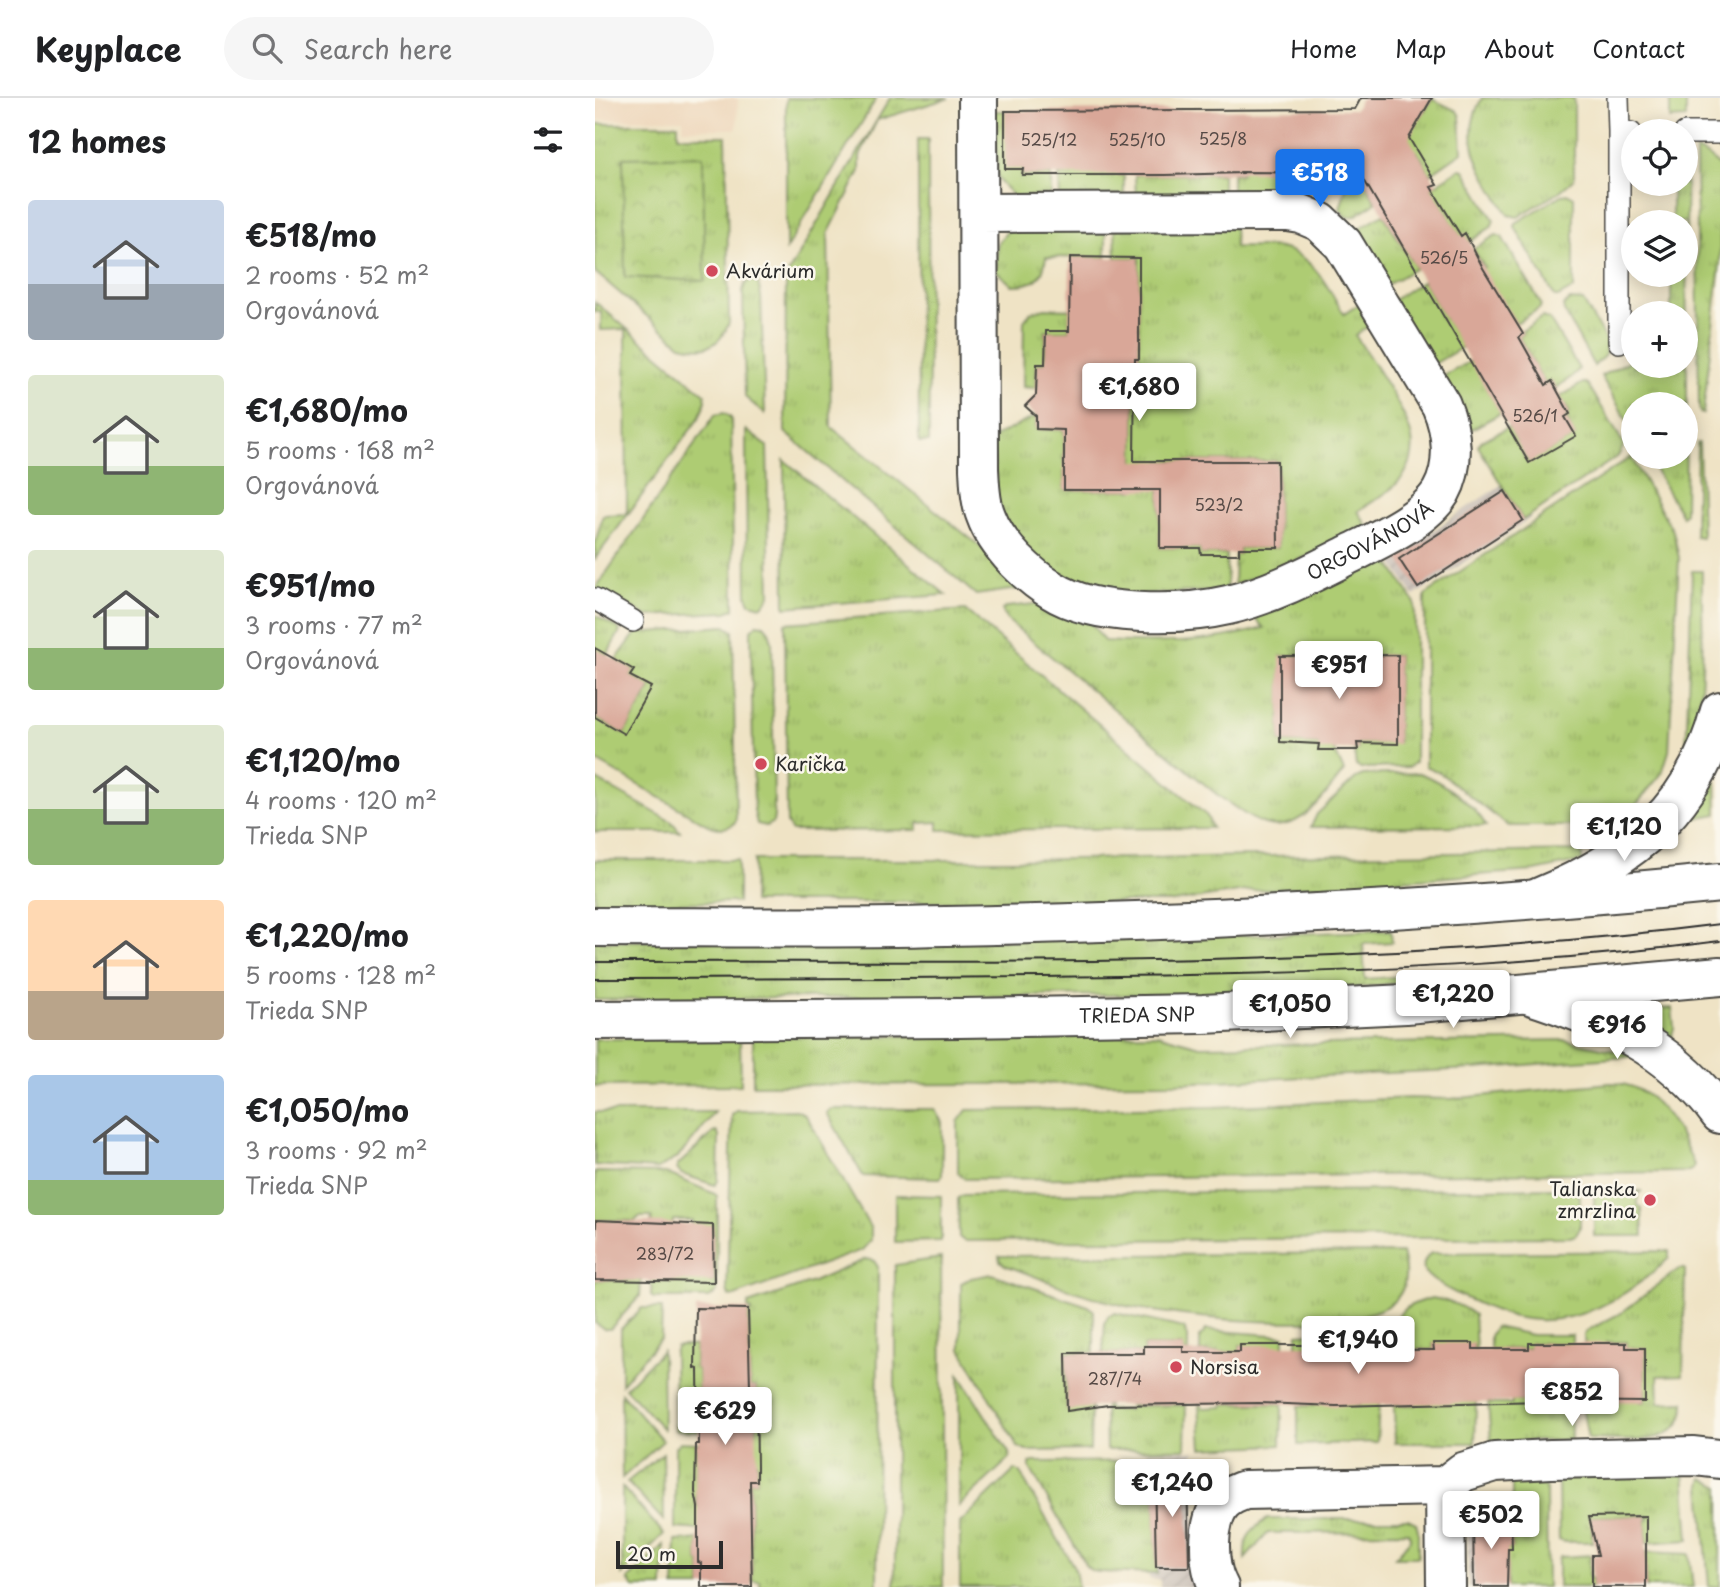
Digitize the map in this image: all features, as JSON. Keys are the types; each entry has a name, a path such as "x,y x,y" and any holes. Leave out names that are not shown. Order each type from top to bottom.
{"street":[{"name":"ORGOVÁNOVÁ","path":"978,98 980,492 985,516 996,537 1026,571 1053,591 1086,604 1127,611 1208,609 1230,605 1290,583 1378,540 1426,510 1443,489 1451,450 1450,430 1441,405 1343,244 1320,222 1288,212 979,213"},
{"path":"1533,901 1612,861 1661,823 1674,808 1699,766 1720,710"},
{"path":"595,927 944,926 1196,919 1533,901 1720,883"},
{"name":"TRIEDA SNP","path":"595,1020 1203,1014 1527,995 1720,976"},
{"path":"1527,995 1607,1023 1654,1048 1686,1075 1720,1114"},
{"path":"1219,1587 1212,1568 1210,1534 1220,1505 1229,1496 1245,1490 1445,1486 1463,1472 1479,1466 1511,1461 1693,1456 1720,1460"},
{"path":"1445,1486 1446,1587"}],"lane":[{"path":"1618,98 1623,119"},
{"path":"1698,133 1720,133"},
{"path":"1619,342 1624,196"},
{"path":"595,599 633,621"}],"shaded area":[{"path":"595,98 738,98 737,129 683,129 683,119 595,120"},
{"path":"1507,481 1531,518 1414,596 1390,559"},
{"path":"1194,1451 1197,1579 1202,1587 1160,1587 1160,1580 1149,1579 1147,1452"},
{"path":"1514,1508 1514,1587 1468,1587 1467,1509"}],"green space":[{"path":"786,98 876,99 786,249"},
{"path":"890,98 949,98 877,120"},
{"path":"1482,98 1574,98 1574,179 1518,217 1508,215 1477,159 1472,130"},
{"path":"1670,98 1686,98 1686,118 1670,119"},
{"path":"1432,99 1457,111 1460,116 1462,152 1430,174 1417,152 1403,139 1414,114 1421,117"},
{"path":"994,111 1005,111 1023,169 1022,175 1051,175 1051,195 1014,197 1001,183 997,175"},
{"path":"877,120 860,156 860,171 828,234 831,427 1031,587 976,595 785,432 786,277"},
{"path":"595,124 678,124 678,136 726,136 729,323 721,337 711,345 698,348 681,345 595,272"},
{"path":"918,139 928,139 929,442 919,442"},
{"path":"1698,151 1710,157 1720,167 1720,263 1703,414 1700,413 1699,407"},
{"path":"703,156 705,281 625,277 623,158"},
{"path":"1241,167 1291,168 1291,173 1297,173 1297,196 1232,195 1232,174 1241,174"},
{"path":"1356,167 1376,202 1355,216 1346,217 1340,209 1346,188 1356,173 1353,168"},
{"path":"1118,169 1119,175 1124,176 1124,194 1060,199 1059,175"},
{"path":"1459,169 1464,170 1494,220 1491,227 1469,242 1460,236 1431,188"},
{"path":"1223,174 1223,195 1136,198 1135,175"},
{"path":"1569,194 1574,197 1574,288 1555,297 1515,227 1516,223 1562,195"},
{"path":"1672,196 1686,196 1686,210 1672,210"},
{"path":"1383,214 1416,268 1387,285 1355,231"},
{"path":"1106,225 1106,258 1046,257 1040,276 1032,282 1020,285 1012,285 996,271 998,243 1009,229"},
{"path":"1115,226 1234,227 1235,247 1280,248 1302,257 1325,283 1344,314 1364,301 1377,321 1355,335 1396,400 1413,444 1410,462 1399,481 1358,511 1369,530 1360,536 1234,585 1235,554 1239,554 1239,548 1278,548 1277,461 1160,461 1160,548 1200,548 1201,554 1226,554 1227,584 1223,591 1106,595 1037,562 998,510 992,438 1036,416 1036,429 1064,430 1064,490 1134,490 1135,359 1139,359 1139,258 1116,258"},
{"path":"1496,235 1502,237 1541,304 1540,308 1516,323 1479,270 1484,267 1473,249"},
{"path":"750,280 758,282 761,297 765,414 745,397 743,291"},
{"path":"1423,281 1463,347 1432,365 1393,300"},
{"path":"1671,287 1687,287 1687,301 1671,301"},
{"path":"1570,300 1583,301 1606,341 1605,355 1594,366 1564,311 1563,306"},
{"path":"595,302 705,394 706,401 699,418 595,559 595,544 603,515 627,514 626,329 601,330 601,312 595,312"},
{"path":"1045,308 1070,309 1069,331 1046,331 1045,364 1037,364 1036,388 1023,387 1024,321 1031,312"},
{"path":"1542,317 1550,320 1579,369 1555,388 1552,382 1546,385 1519,337 1523,334 1521,332"},
{"path":"1471,361 1501,413 1470,430 1444,376"},
{"path":"1621,365 1621,378 1687,378 1687,392 1621,392 1621,410 1601,376"},
{"path":"1586,383 1621,439 1621,451 1618,456 1523,520 1478,446 1481,441 1509,427 1529,462 1575,436 1565,417 1570,413 1560,397"},
{"path":"724,413 731,418 734,609 726,612 647,616 596,588 715,415"},
{"path":"746,430 767,446 770,596 762,606 750,603 747,596"},
{"path":"1699,443 1702,537 1695,536 1696,469"},
{"path":"784,460 946,595 785,607"},
{"path":"1621,464 1621,469 1638,469 1673,531 1679,558 1669,751 1662,773 1632,810 1620,819 1600,826 1508,826 1439,772 1425,766 1425,595"},
{"path":"1655,469 1686,469 1685,514 1682,516"},
{"path":"1382,552 1415,603 1415,762 1409,767 1356,766 1354,750 1358,749 1357,743 1398,743 1398,655 1281,656 1280,742 1319,744 1334,750 1344,771 1308,813 1285,825 1257,821 1220,797 1006,619 1002,610 1007,607 1052,602 1087,617 1104,641 1204,640 1264,628 1250,612"},
{"path":"1692,571 1702,571 1702,666 1698,714 1686,759"},
{"path":"965,610 1207,816 1212,828 938,830 938,822 918,823 918,830 792,831 787,824 785,623"},
{"path":"595,615 620,631 607,655 601,652 595,656"},
{"path":"757,624 764,625 769,631 772,642 774,816 773,822 766,826 757,824 754,811 751,630"},
{"path":"725,626 733,631 736,821 730,826 720,828 708,825 595,760 595,717 624,734 651,688 630,676 633,670 616,660 636,633"},
{"path":"1419,773 1457,794 1486,826 1311,827 1317,814 1356,778 1363,775"},
{"path":"595,779 672,822 680,832 595,832"},
{"path":"1713,779 1716,783 1717,814 1681,821"},
{"path":"1582,851 1582,861 1535,871 1245,891 1173,902 753,902 754,860 1012,860"},
{"path":"595,860 738,860 738,902 595,904"},
{"path":"1391,930 1392,942 1363,944 1365,979 1453,973 1453,976 1352,988 1220,994 595,1000 595,941 1093,938"},
{"path":"1672,1008 1674,1028 1671,1038 1626,1013 1633,1010"},
{"path":"1157,1034 1200,1046 1565,1040 1640,1056 1474,1069 1176,1083 753,1085 753,1037"},
{"path":"740,1038 741,1085 595,1086 595,1039"},
{"path":"1610,1083 1640,1090 1663,1110 1681,1136 1694,1165 1692,1170 965,1179 958,1173 958,1122 967,1110 1214,1107 1410,1098 1450,1099"},
{"path":"831,1109 934,1109 942,1122 942,1175 940,1178 863,1176 827,1113"},
{"path":"797,1110 810,1122 871,1229 871,1240 862,1250 729,1296 727,1289 732,1115 737,1111"},
{"path":"595,1112 715,1112 682,1152 657,1169 595,1165"},
{"path":"717,1132 718,1181 715,1185 681,1174 677,1169 678,1165"},
{"path":"595,1172 666,1173 715,1194 717,1292 709,1298 651,1296 652,1280 714,1282 713,1225 692,1227 692,1220 673,1220 672,1227 651,1227 652,1217 639,1217 635,1221 596,1220 595,1227"},
{"path":"1570,1188 1580,1197 1580,1228 1576,1235 1570,1237 964,1241 959,1237 958,1198 963,1195"},
{"path":"1594,1191 1642,1191 1638,1193 1638,1205 1642,1208 1643,1236 1594,1236"},
{"path":"895,1195 941,1196 941,1241 895,1242"},
{"path":"1669,1251 1669,1258 1645,1279 1618,1297 1588,1311 1553,1320 1515,1317 1481,1305 1430,1278 1424,1266 1431,1253"},
{"path":"1402,1253 1405,1277 1401,1293 1377,1311 1347,1318 1267,1322 1185,1315 1126,1306 1080,1293 1005,1265 999,1256"},
{"path":"941,1258 943,1587 895,1587 895,1265"},
{"path":"866,1259 874,1261 878,1267 877,1587 760,1587 760,1581 752,1581 750,1481 757,1481 757,1462 750,1461 757,1425 756,1387 750,1387 748,1312 752,1312 748,1309 748,1304 813,1282"},
{"path":"1679,1269 1685,1269 1683,1375 1658,1376 1659,1403 1684,1402 1682,1418 1674,1428 1663,1435 1649,1439 1588,1439 1581,1400 1587,1400 1587,1403 1607,1403 1608,1399 1642,1399 1641,1402 1645,1402 1645,1348 1626,1348 1626,1342 1606,1342 1605,1348 1585,1349 1584,1335 1588,1330 1621,1313"},
{"path":"992,1274 1088,1306 1094,1311 1094,1353 1066,1352 1067,1410 1091,1406 1090,1450 1026,1451 1018,1447 961,1349 961,1283"},
{"path":"595,1280 641,1280 640,1296 610,1329 604,1329 595,1323"},
{"path":"1432,1298 1455,1304 1474,1315 1476,1350 1473,1349 1473,1344 1433,1344 1434,1350 1392,1351 1394,1329 1399,1315 1411,1305"},
{"path":"642,1308 662,1308 661,1338 621,1384 621,1329"},
{"path":"1115,1313 1184,1328 1188,1337 1188,1352 1183,1352 1182,1346 1144,1346 1144,1353 1103,1353 1105,1322 1108,1316"},
{"path":"1375,1326 1381,1331 1381,1350 1356,1348 1354,1351 1335,1352 1335,1345 1317,1345 1296,1352 1298,1334 1349,1331"},
{"path":"1495,1327 1532,1335 1572,1335 1572,1349 1567,1343 1530,1343 1529,1349 1490,1349 1490,1336"},
{"path":"1206,1330 1284,1336 1284,1352 1240,1345 1240,1352 1200,1352 1200,1337"},
{"path":"698,1346 695,1349 695,1368 698,1369 700,1431 675,1430 674,1353 676,1347"},
{"path":"662,1351 663,1429 625,1388"},
{"path":"959,1374 1010,1458 959,1506"},
{"path":"621,1393 663,1441 622,1478"},
{"path":"1570,1400 1571,1440 1491,1442 1488,1402 1512,1404 1512,1401"},
{"path":"1379,1402 1377,1442 1298,1445 1298,1406 1314,1406 1314,1403 1354,1403 1359,1406 1360,1403"},
{"path":"1416,1402 1476,1402 1475,1443 1395,1443 1394,1405 1416,1405"},
{"path":"1224,1404 1282,1404 1281,1445 1202,1448 1199,1405 1203,1408 1223,1407"},
{"path":"1186,1405 1185,1449 1106,1450 1105,1406 1108,1406 1108,1410 1129,1410 1129,1406"},
{"path":"680,1442 700,1443 696,1444 696,1501 697,1506 702,1506 702,1530 675,1528 675,1447"},
{"path":"663,1453 664,1521 627,1482"},
{"path":"1169,1461 1170,1471 1154,1472 1157,1574 1099,1572 1086,1566 1030,1468 1030,1463 1034,1462"},
{"path":"1015,1470 1020,1473 1075,1569 1078,1587 960,1587 960,1523"},
{"path":"1684,1473 1689,1540 1646,1543 1648,1516 1589,1517 1592,1520 1592,1542 1559,1540 1558,1476"},
{"path":"1540,1475 1546,1489 1547,1587 1507,1587 1507,1549 1512,1548 1512,1476"},
{"path":"1703,1478 1720,1487 1720,1587 1709,1587 1701,1485"},
{"path":"622,1487 664,1534 622,1575"},
{"path":"1268,1519 1408,1519 1416,1523 1418,1530 1418,1557 1395,1557 1411,1539 1408,1532 1268,1533 1245,1559 1249,1535"},
{"path":"702,1539 698,1544 701,1587 674,1587 676,1541"},
{"path":"664,1545 663,1587 634,1587 628,1580"},
{"path":"1646,1552 1689,1554 1693,1587 1646,1587"},
{"path":"1593,1555 1590,1556 1589,1577 1592,1578 1592,1587 1558,1587 1560,1557"}],"building":[{"path":"1361,98 1432,98 1409,138 1437,185 1431,187 1461,236 1465,233 1523,334 1519,337 1546,385 1552,381 1570,414 1565,417 1576,436 1529,463 1360,173 1022,175 1023,169 1005,169 1005,111 1355,109"},
{"path":"1070,257 1139,258 1139,359 1135,359 1134,461 1277,461 1278,548 1239,548 1239,554 1201,554 1200,548 1160,548 1160,490 1064,490 1064,430 1036,429 1036,416 1025,406 1036,395 1037,364 1045,364 1046,331 1069,331"},
{"path":"1505,491 1523,520 1418,588 1399,559"},
{"path":"595,648 634,670 630,676 651,687 624,734 595,717"},
{"path":"1398,655 1398,744 1357,743 1358,750 1318,750 1319,744 1280,742 1280,656"},
{"path":"596,1220 713,1225 714,1282 595,1280"},
{"path":"696,1308 748,1309 750,1387 756,1387 757,1481 750,1481 752,1587 701,1587 695,1492 696,1444 699,1444 698,1369 695,1368"},
{"path":"1433,1343 1473,1343 1473,1349 1529,1349 1529,1343 1626,1343 1626,1348 1645,1348 1645,1402 1548,1401 1336,1406 1259,1403 1108,1405 1067,1411 1066,1353 1144,1353 1144,1346 1183,1346 1183,1352 1240,1352 1240,1345 1335,1345 1335,1349 1434,1350"},
{"path":"1187,1471 1189,1567 1156,1567 1154,1472"},
{"path":"1646,1516 1646,1587 1592,1587 1592,1555 1598,1555 1589,1517"},
{"path":"1473,1517 1511,1517 1512,1549 1508,1549 1507,1587 1474,1587"}],"tram line":[{"path":"595,962 1158,960 1300,956 1581,939 1720,924"},
{"path":"595,979 1075,977 1296,972 1539,960 1720,941"}],"place":[{"name":"Akvárium","path":"712,271"},
{"name":"Karička","path":"761,764"},
{"name":"Talianska zmrzlina","path":"1650,1200"},
{"name":"Norsisa","path":"1176,1367"}]}
